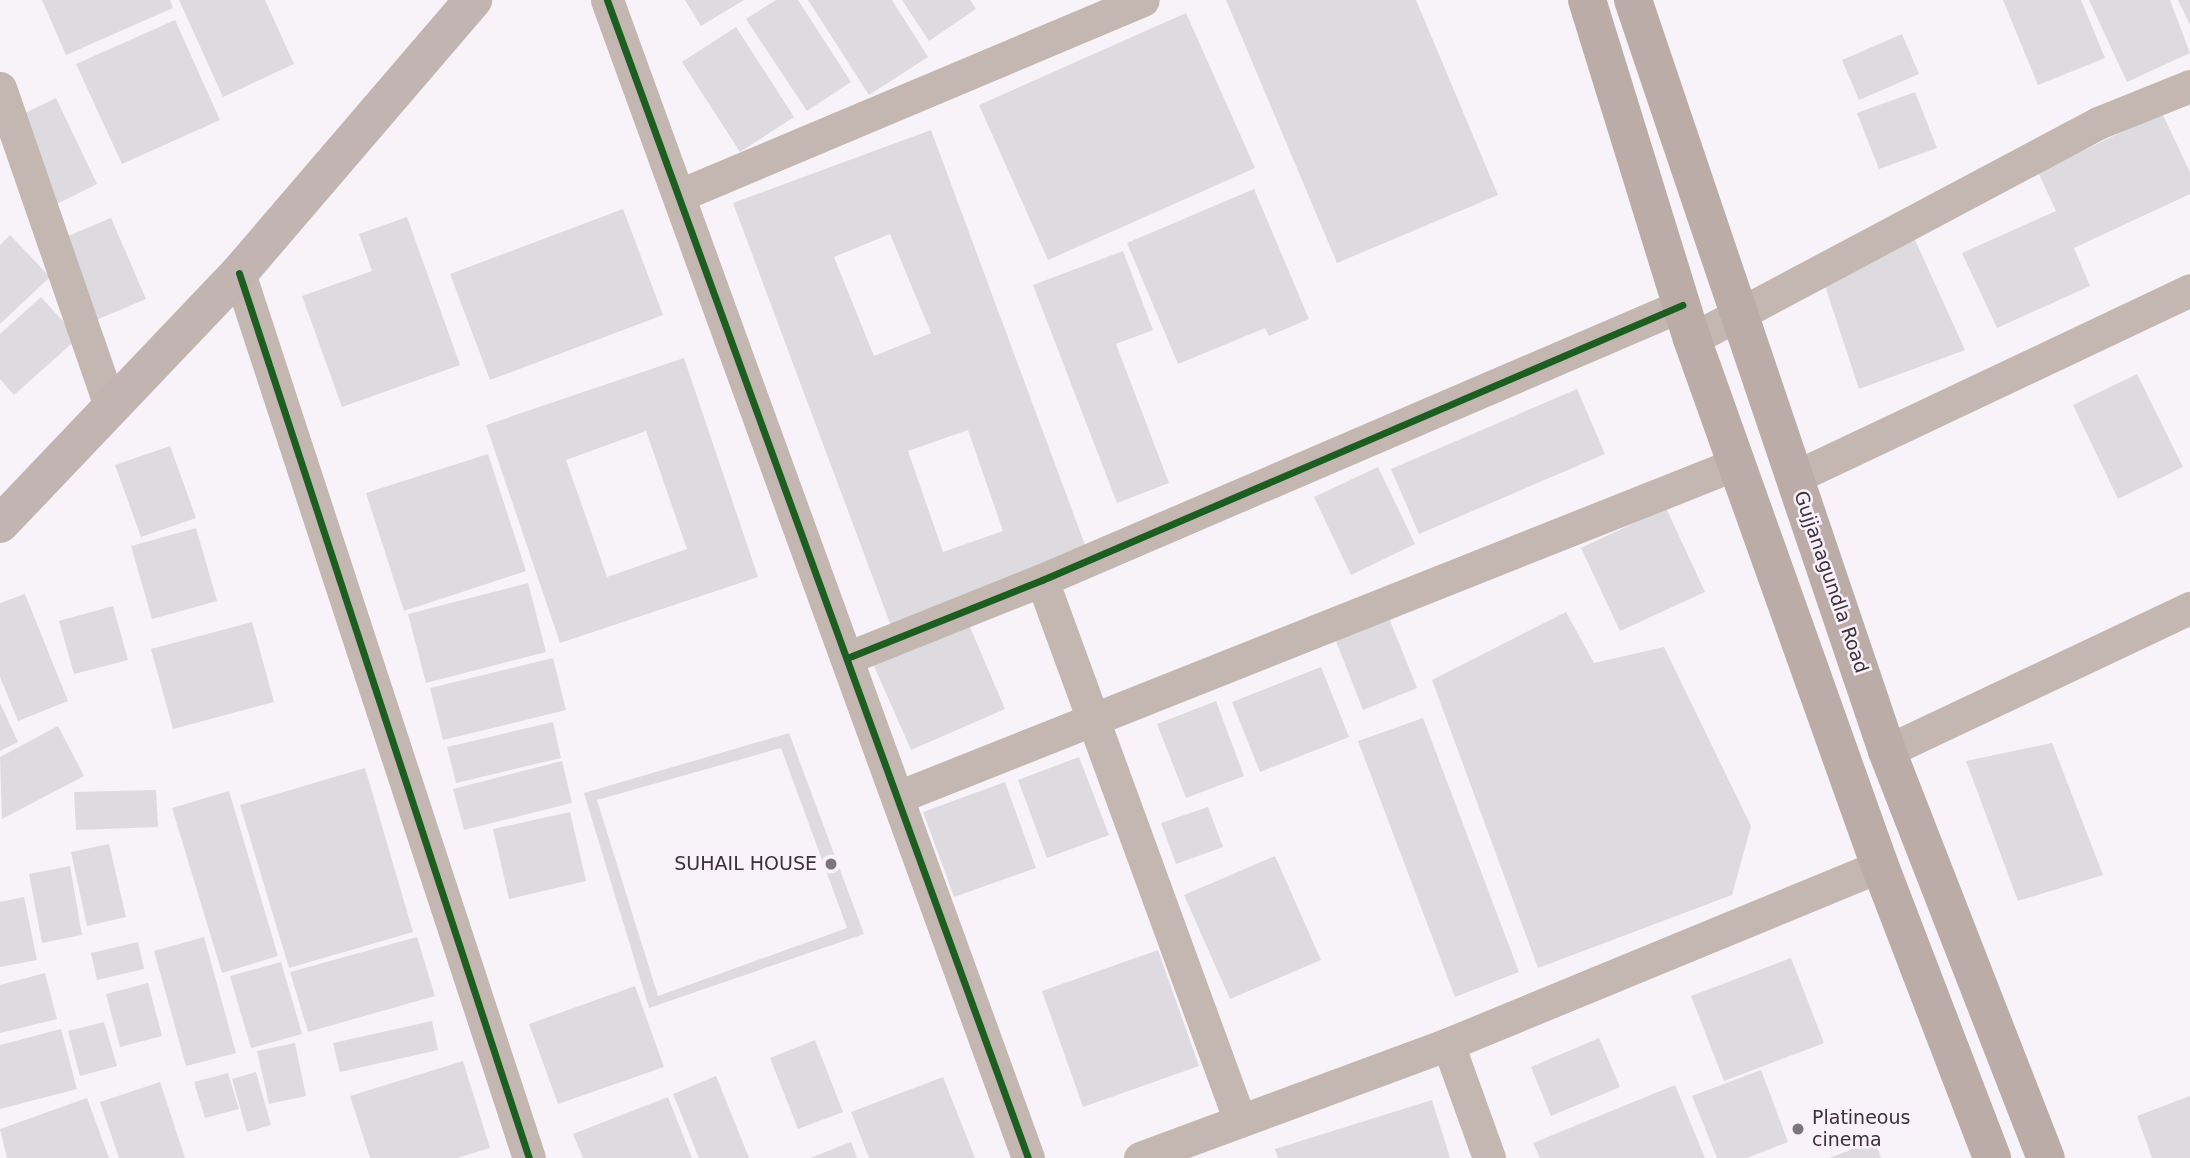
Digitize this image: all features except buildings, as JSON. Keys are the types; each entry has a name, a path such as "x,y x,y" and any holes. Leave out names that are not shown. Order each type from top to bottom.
{"main road":[{"path":"1587,0 1687,322 1880,866 1992,1158"},
{"name":"Gujjanagundla Road","path":"1633,0 1887,751 2046,1158"}],"street":[{"path":"0,524 110,405 239,273 473,0"},
{"path":"607,0 1028,1158"},
{"path":"680,195 1143,0"},
{"path":"847,658 1687,322 1741,317 2098,123 2190,86"},
{"path":"0,88 110,405"},
{"path":"239,273 529,1158"},
{"path":"1796,477 2190,290"},
{"path":"898,797 1738,463"},
{"path":"1042,580 1240,1121"},
{"path":"1887,751 2190,608"},
{"path":"1140,1158 1448,1044 1880,866"},
{"path":"1448,1044 1489,1158"}],"cycle path":[{"path":"607,0 1028,1158"},
{"path":"239,273 529,1158"},
{"path":"847,658 1042,580 1682,305"}],"place":[{"name":"SUHAIL HOUSE","path":"831,864"},
{"name":"Platineous cinema","path":"1798,1129"}]}
